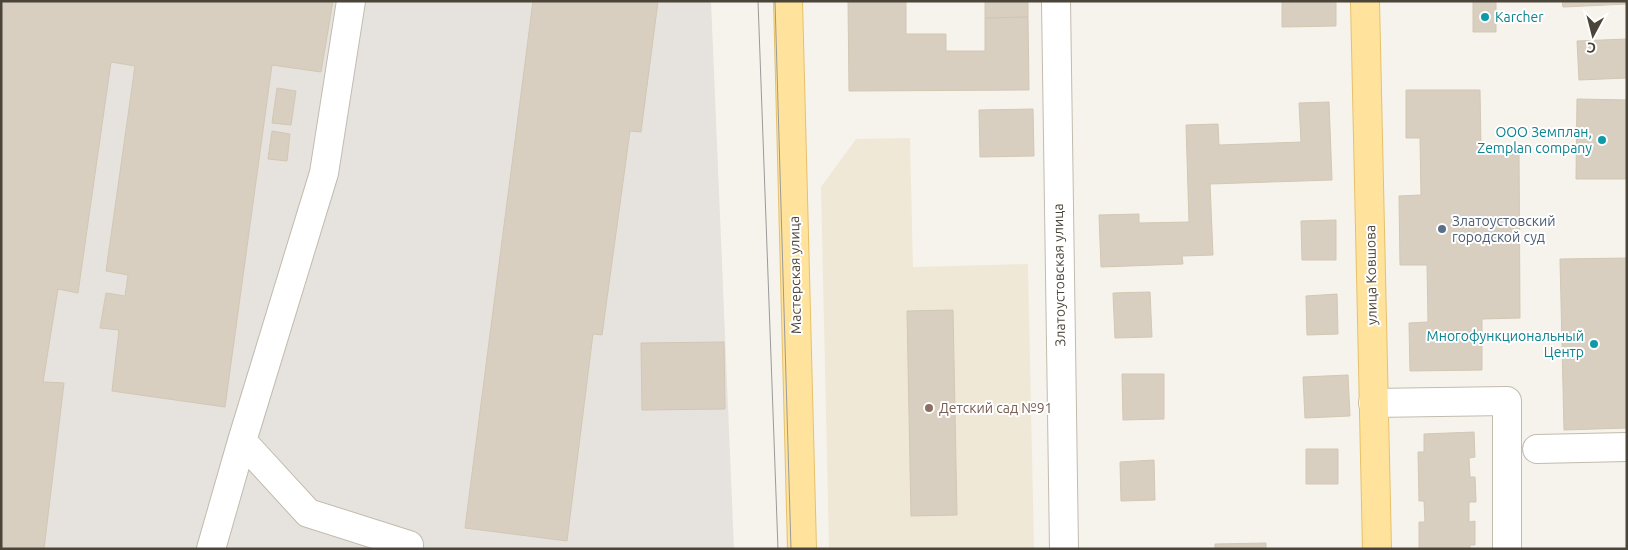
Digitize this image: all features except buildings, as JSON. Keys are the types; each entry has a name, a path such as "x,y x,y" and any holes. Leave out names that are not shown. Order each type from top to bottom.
{"main road":[{"name":"Мастерская улица","path":"788,1 802,549"},
{"name":"улица Ковшова","path":"1365,1 1373,403 1378,549"}],"street":[{"path":"211,549 324,173 351,1"},
{"name":"Златоустовская улица","path":"1056,1 1064,549"},
{"path":"1373,403 1507,401 1508,549"},
{"path":"242,441 308,513 410,545"},
{"path":"1537,449 1627,447"}],"shaded area":[{"path":"1,1 711,1 734,549 1,549"},
{"name":"Детский сад №91","path":"910,138 913,267 1028,264 1034,549 829,549 821,187 856,139"}],"tram line":[{"path":"758,1 778,549"},
{"path":"775,1 791,549"}],"place":[{"name":"Karcher","path":"1485,17"},
{"name":"ООО Земплан, Zemplan company","path":"1602,140"},
{"name":"Златоустовский городской суд","path":"1442,229"},
{"name":"Многофункциональный Центр","path":"1594,344"},
{"name":"Детский сад №91","path":"929,408"}]}
